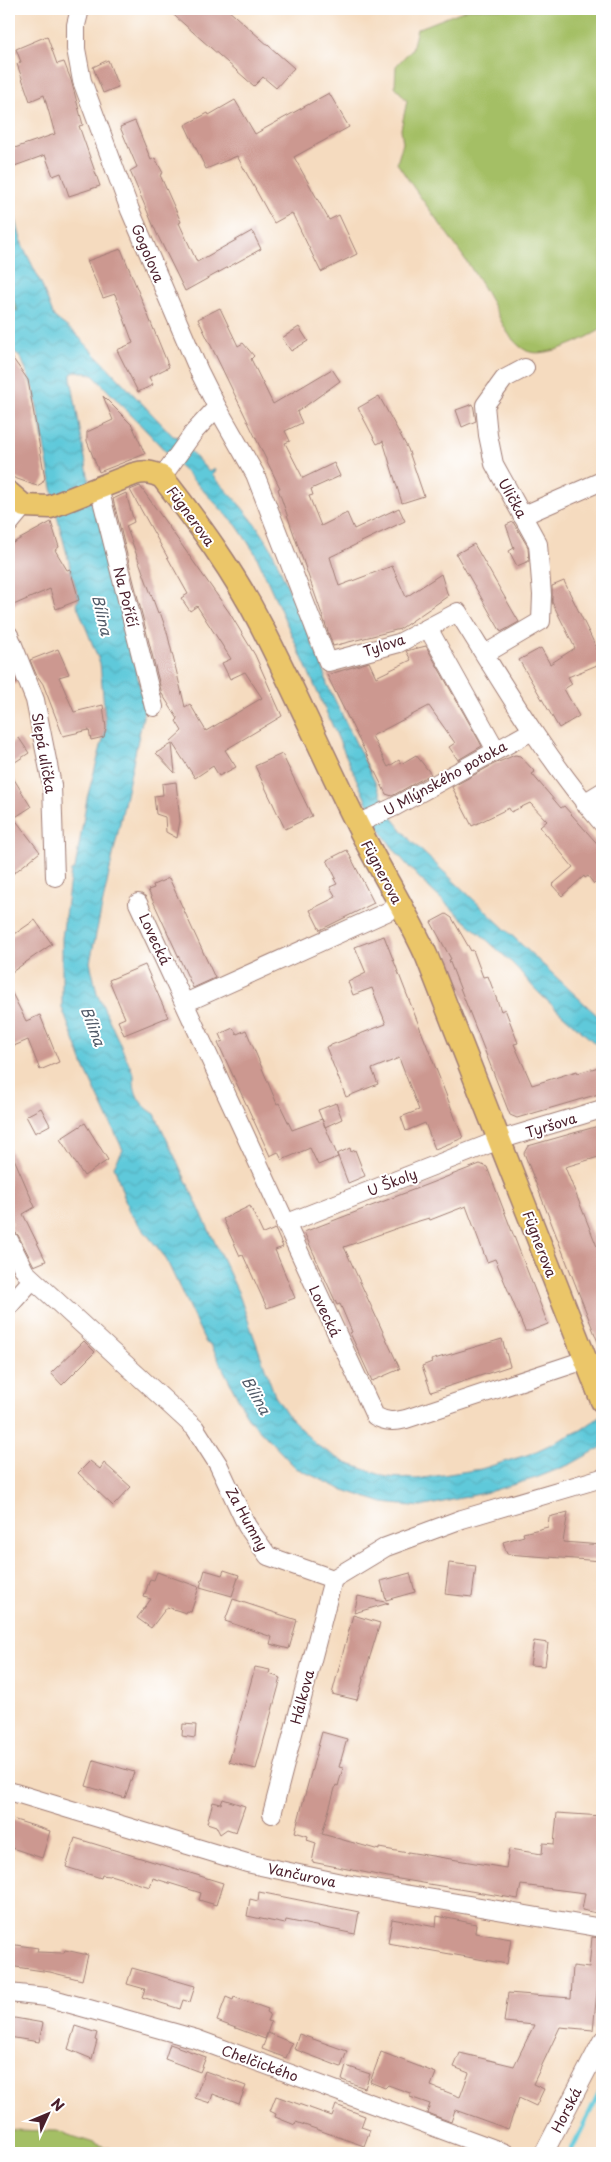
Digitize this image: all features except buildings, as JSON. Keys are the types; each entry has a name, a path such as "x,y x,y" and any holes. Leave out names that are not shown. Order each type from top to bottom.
{"main road":[{"name":"Fügnerova","path":"16,500 50,507 142,472 166,471 261,625 363,821 400,906 415,931 427,957 601,1400"}],"street":[{"name":"Gogolova","path":"80,9 76,25 76,49 82,81 130,210 199,371 217,407"},
{"name":"Ulička","path":"485,654 541,621 542,595 538,544 494,464 485,406 504,379 524,368"},
{"path":"166,471 194,432 217,407"},
{"name":"Tylova","path":"217,407 255,474 328,662 399,643 458,612 532,731 584,803 602,823"},
{"path":"522,516 602,481"},
{"name":"Na Poříčí","path":"98,488 154,707"},
{"path":"9,524 16,500"},
{"path":"428,628 496,750"},
{"name":"Slepá ulička","path":"9,635 35,700 52,785 56,877"},
{"name":"U Mlýnského potoka","path":"363,821 394,807 532,731"},
{"path":"584,803 602,792"},
{"name":"Lovecká","path":"138,903 186,1003 285,1224 375,1416 384,1421 394,1422 406,1419 585,1360"},
{"path":"186,1003 400,906"},
{"name":"Tyršova","path":"499,1140 602,1109"},
{"name":"U Školy","path":"285,1224 499,1140"},
{"name":"Za Humny","path":"9,1240 25,1272 32,1280 195,1428 218,1464 247,1526 268,1556 333,1579"},
{"path":"9,1306 32,1280"},
{"path":"333,1579 386,1547 462,1520 602,1478"},
{"name":"Hálkova","path":"272,1814 333,1579"},
{"name":"Vančurova","path":"9,1791 247,1863 346,1884 602,1928"},
{"name":"Chelčického","path":"9,1993 46,1996 196,2039 505,2153"},
{"name":"Horská","path":"544,2153 602,2041"}],"green space":[{"path":"468,9 602,9 602,329 586,338 555,350 535,353 527,351 515,342 503,325 471,268 397,163 403,143 401,129 407,101 395,86 396,66 412,49 417,29"},
{"path":"9,289 19,312 9,309"},
{"path":"9,2130 56,2131 121,2153 9,2153"}],"water":[{"name":"Bílina","path":"9,201 15,215 22,244 41,283 54,317 75,333 173,436 178,437 209,472 214,468 215,470 212,475 244,510 265,538 325,673 327,684 392,817 410,840 602,1020 602,1050 540,994 512,963 422,881 390,845 377,825 255,553 237,526 92,374 77,371 71,374 71,378 88,475 145,707 90,962 97,993 134,1075 138,1098 145,1107 155,1114 238,1292 275,1396 290,1418 318,1446 346,1463 387,1477 417,1479 481,1469 530,1454 581,1430 602,1415 602,1447 571,1464 536,1478 488,1492 421,1507 383,1503 341,1489 296,1468 248,1418 211,1345 206,1343 165,1257 129,1212 114,1166 123,1150 85,1069 62,1008 62,938 71,871 75,869 87,798 106,728 100,663 76,603 79,600 58,520 34,391 22,360 9,345 9,309 18,311 9,289"}],"waterway":[{"path":"570,2153 602,2087"}]}
